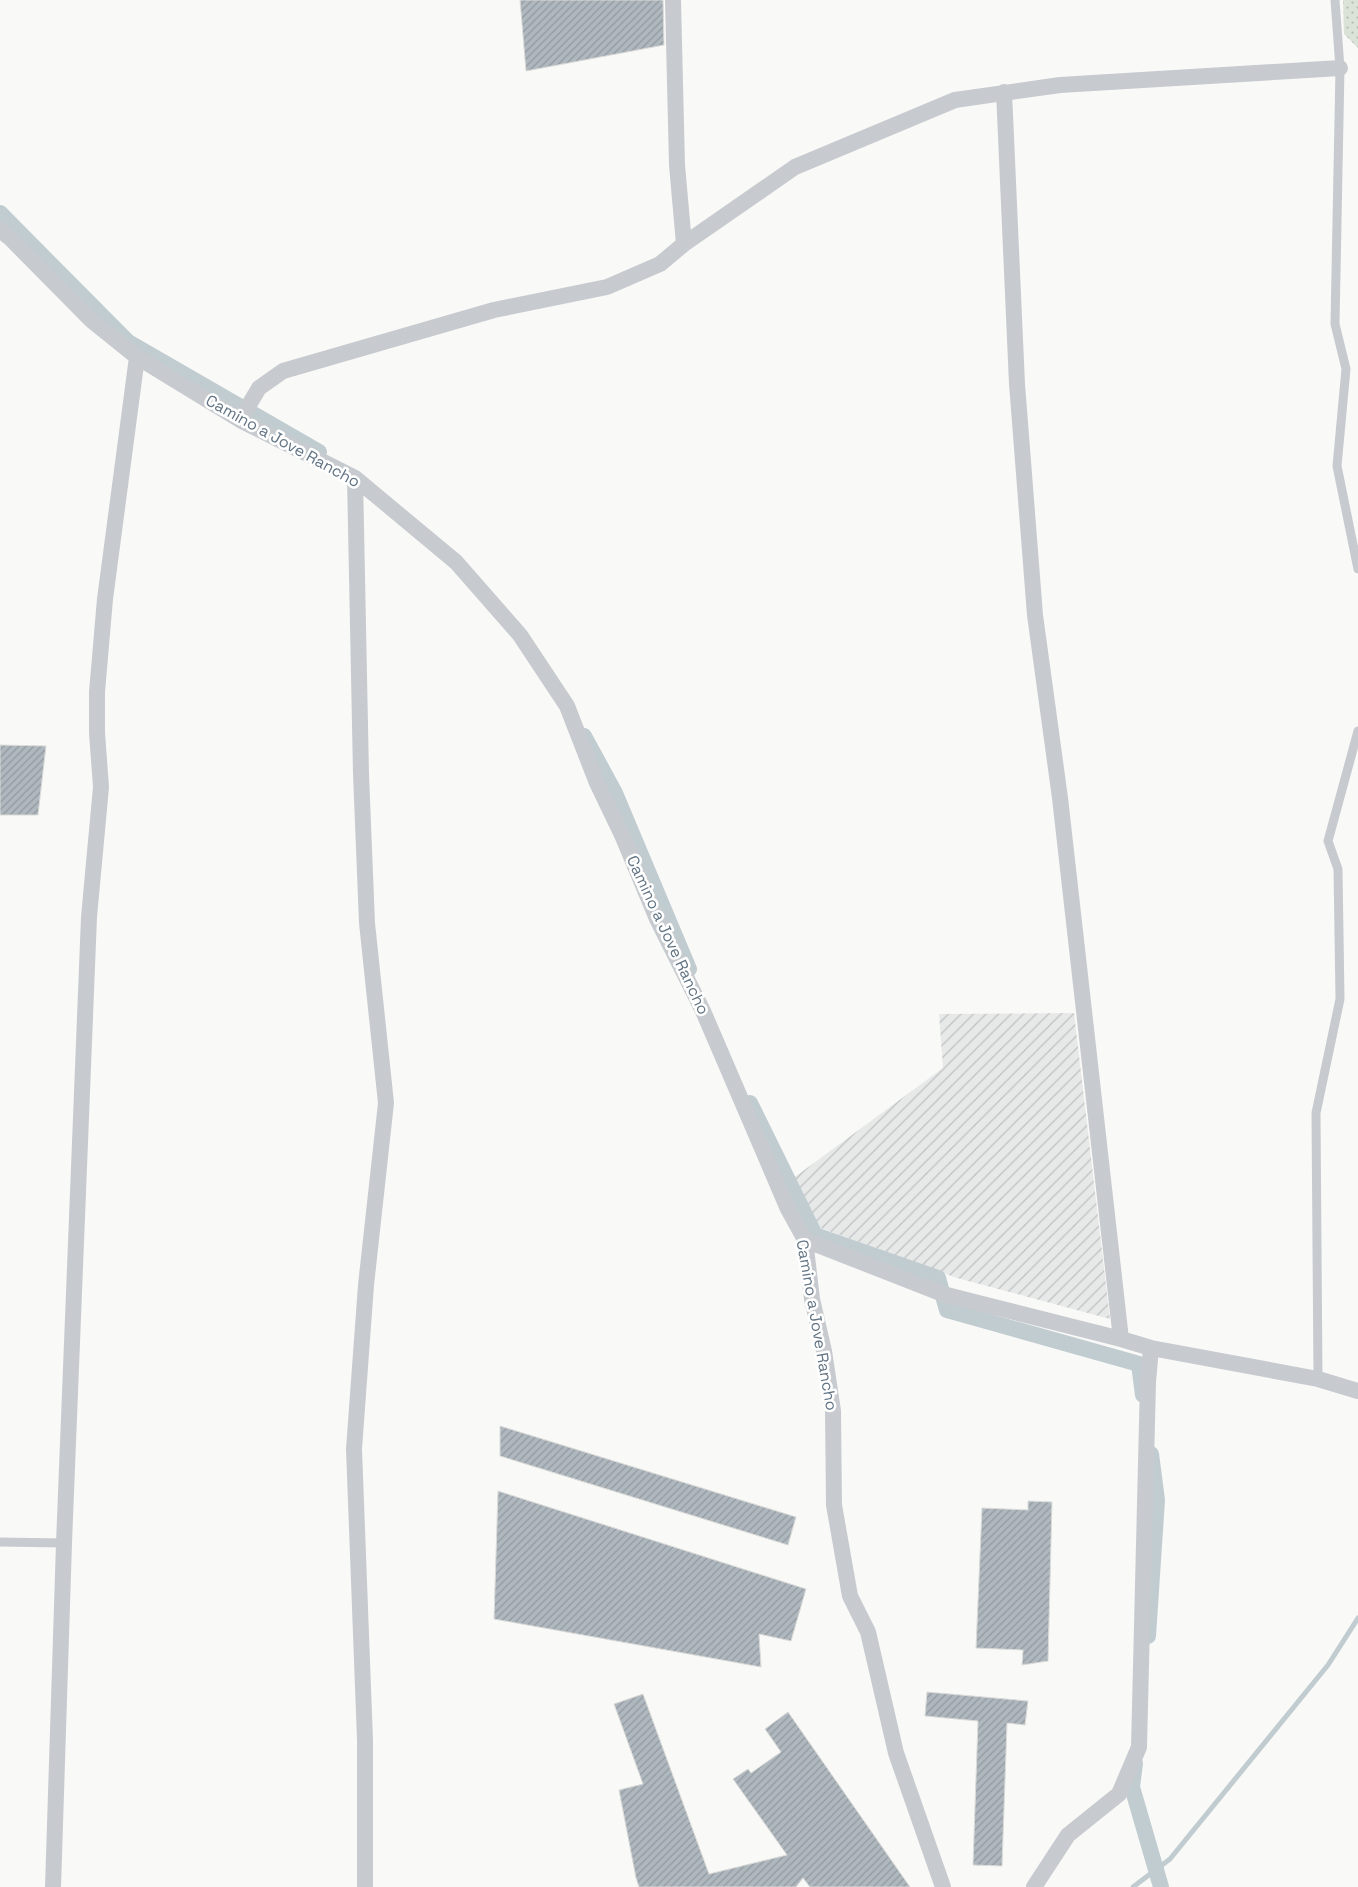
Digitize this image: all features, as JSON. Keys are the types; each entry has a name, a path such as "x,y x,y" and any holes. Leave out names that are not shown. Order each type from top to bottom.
{"street":[{"path":"673,0 677,165 684,244"},
{"path":"240,420 259,388 283,371 494,310 607,287 660,264 684,244 796,167 955,100 1060,85 1340,68"},
{"path":"1004,92 1018,384 1035,615 1060,798 1121,1339"},
{"name":"Camino a Jove Rancho","path":"0,230 91,320 137,357 240,420 355,478 456,562 520,635 567,706 596,783 622,835 657,919 703,1011 788,1209 805,1240 812,1299 824,1350 832,1411 834,1504 850,1596 868,1632 896,1753 943,1887"},
{"path":"54,1887 64,1543 89,917 101,787 97,733 97,692 105,599 137,357"},
{"path":"355,478 367,914 386,1103 366,1285 354,1449 364,1740 365,1887"},
{"path":"805,1240 943,1294 1151,1348 1318,1378 1358,1391"},
{"path":"1034,1887 1068,1835 1119,1794 1139,1747 1148,1382 1151,1348"}],"lane":[{"path":"1335,0 1340,68 1335,324 1346,369 1337,466 1358,568"},
{"path":"1318,1378 1316,1113 1340,999 1338,869 1328,841 1358,731"},
{"path":"0,1542 64,1543"}],"shaded area":[{"path":"1343,0 1358,0 1358,48 1344,34"},
{"path":"1074,1013 1110,1319 957,1278 818,1227 792,1179 943,1068 939,1014"}],"building":[{"path":"520,0 663,0 664,45 526,71"},
{"path":"0,745 46,746 38,815 0,815"},
{"path":"500,1426 796,1517 788,1545 500,1456"},
{"path":"498,1491 806,1589 791,1641 759,1634 761,1667 494,1619"},
{"path":"1028,1501 1052,1502 1048,1661 1022,1665 1023,1650 976,1648 982,1508 1028,1510"},
{"path":"927,1692 1028,1701 1025,1725 1007,1723 1002,1866 973,1865 978,1721 925,1716"},
{"path":"643,1694 709,1874 787,1855 733,1779 748,1769 751,1773 781,1752 765,1729 788,1712 910,1887 810,1887 803,1878 796,1887 639,1887 619,1790 643,1784 614,1704"}],"waterway":[{"path":"0,213 128,342 319,452"},
{"path":"584,736 615,793 689,969"},
{"path":"750,1103 815,1235 938,1278 947,1310 1139,1364 1143,1395"},
{"path":"1148,1636 1157,1500 1151,1454"},
{"path":"1133,1887 1170,1859 1328,1665 1358,1618"},
{"path":"1135,1763 1132,1787 1161,1887"}]}
